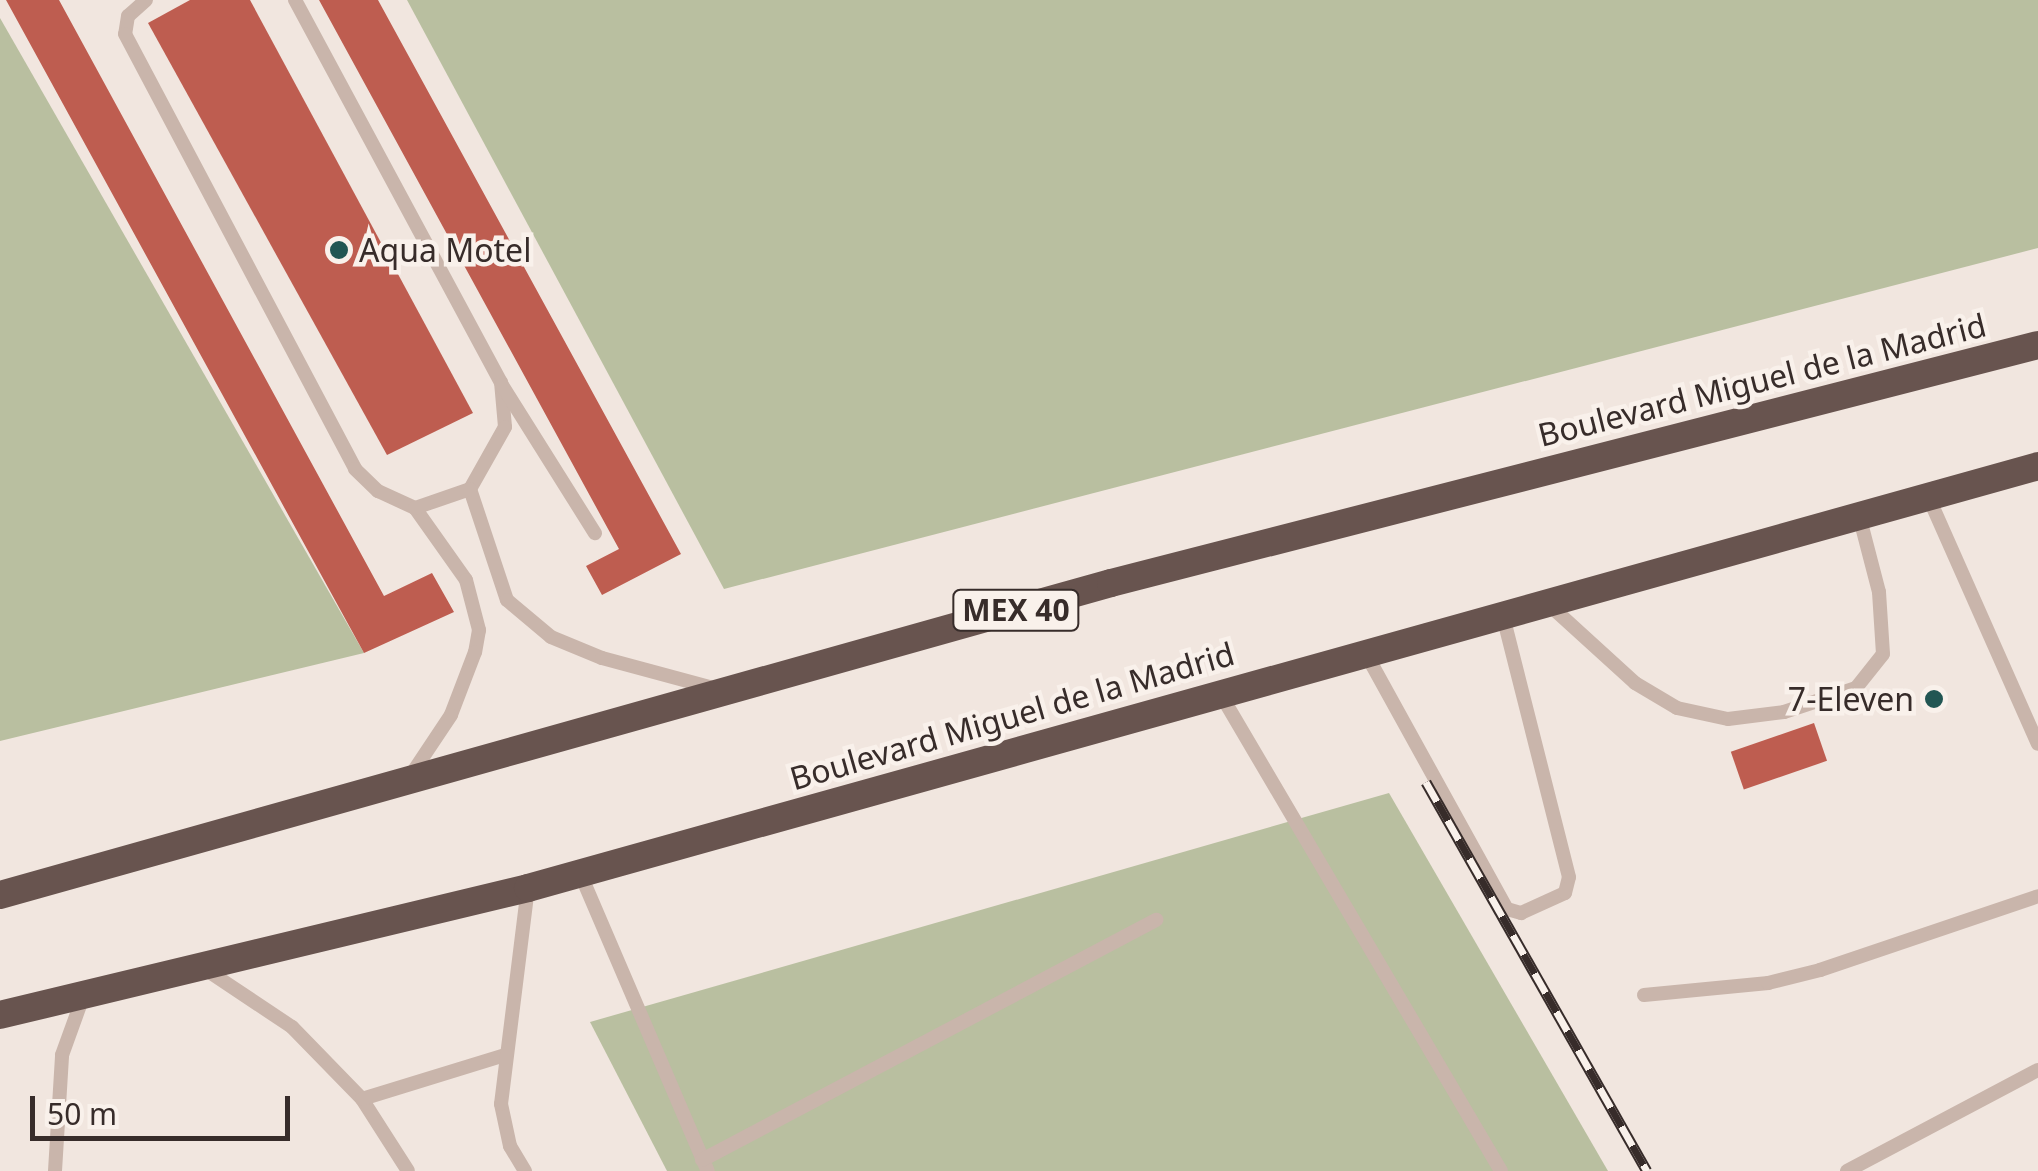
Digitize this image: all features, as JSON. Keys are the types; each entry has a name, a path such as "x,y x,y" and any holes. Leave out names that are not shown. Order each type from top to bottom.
{"highway":[{"name":"Boulevard Miguel de la Madrid","path":"4,892 1111,583 2038,345"},
{"name":"Boulevard Miguel de la Madrid","path":"4,1020 528,888 1221,695 1502,612 2038,466"}],"lane":[{"path":"146,0 128,16 124,34 355,470 378,491 415,508 466,580 479,630 451,714 406,782"},
{"path":"295,0 500,382 595,533"},
{"path":"415,508 470,489 505,427 500,382"},
{"path":"470,489 493,572 528,621 602,658 727,691"},
{"path":"1928,496 2038,744"},
{"path":"1545,601 1635,683 1677,708 1728,720 1784,712 1856,688 1883,654 1879,592 1859,516"},
{"path":"1364,651 1507,910 1521,913 1565,893 1569,877 1502,612"},
{"path":"1221,695 1502,1171"},
{"path":"580,873 705,1165 1156,920"},
{"path":"525,1171 510,1146 500,1104 528,888"},
{"path":"1644,995 1768,983 1820,970 2038,896"},
{"path":"204,968 292,1027 362,1099 408,1171"},
{"path":"56,1171 62,1055 82,998"},
{"path":"362,1099 505,1055"},
{"path":"1847,1171 2038,1070"}],"green space":[{"path":"407,0 2038,0 2038,248 724,589"},
{"path":"0,18 364,653 0,741"},
{"path":"1389,793 1608,1171 667,1171 590,1022"}],"building":[{"path":"6,0 59,0 384,596 432,573 454,612 364,653"},
{"path":"190,0 250,0 473,413 387,455 148,23"},
{"path":"319,0 378,0 681,554 602,595 586,566 619,549"},
{"path":"1814,723 1827,761 1744,789 1731,752"}],"railway":[{"path":"1426,782 1647,1171"}],"place":[{"name":"Aqua Motel","path":"339,250"},
{"name":"7-Eleven","path":"1934,699"}]}
